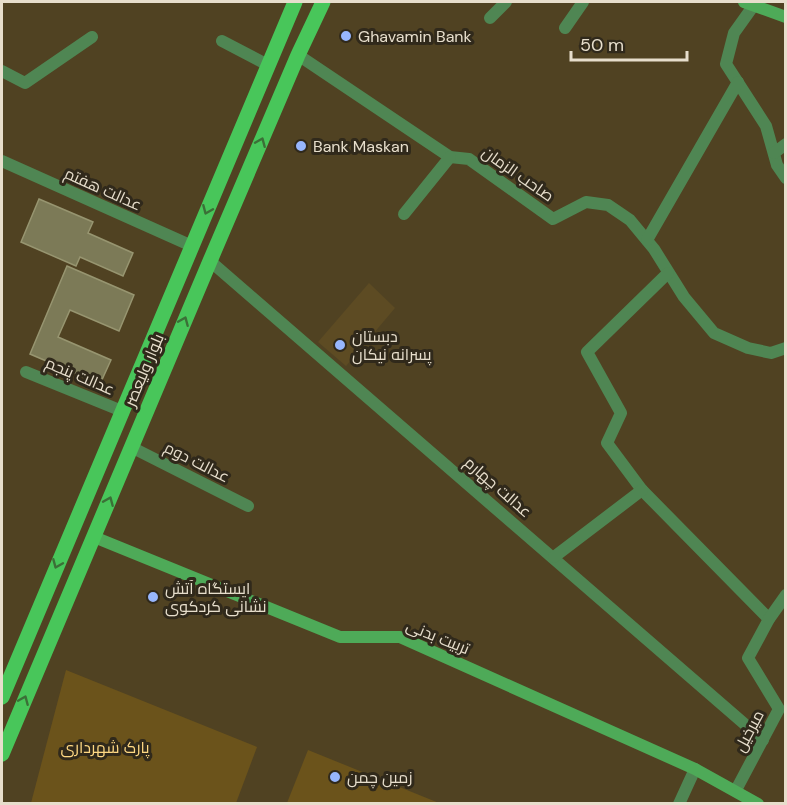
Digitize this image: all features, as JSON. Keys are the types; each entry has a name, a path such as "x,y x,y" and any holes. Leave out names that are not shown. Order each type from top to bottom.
{"main road":[{"name":"بلوار ولیعصر","path":"2,697 295,2"},
{"name":"بلوار ولیعصر","path":"2,754 210,261 323,2"}],"street":[{"path":"490,18 506,2"},
{"path":"565,28 584,2"},
{"path":"786,17 751,3 734,33 726,64 766,126 777,165 786,178"},
{"path":"2,71 25,83 92,36"},
{"path":"222,41 268,65"},
{"name":"صاحب الزمان","path":"298,56 450,157 469,159 554,219 586,202 608,205 630,220 684,297 714,333 748,348 771,353 786,348"},
{"path":"646,240 738,82"},
{"path":"774,153 786,144"},
{"path":"404,214 450,157"},
{"name":"عدالت هفتم","path":"2,161 192,246"},
{"name":"عدالت چهارم","path":"210,261 763,740"},
{"path":"669,273 587,352 621,413 607,443 642,490 769,619"},
{"name":"عدالت پنجم","path":"26,372 122,411"},
{"name":"عدالت دوم","path":"131,447 248,506"},
{"path":"554,557 642,490"},
{"name":"تربیت بدنی","path":"94,537 340,637 399,637 695,769 758,804"},
{"name":"میرخیل","path":"736,790 779,709 748,658 769,619 786,595"},
{"path":"679,804 695,769"}],"shaded area":[{"path":"369,283 395,308 346,366 318,342"}],"green space":[{"name":"پارک شهرداری","path":"66,670 257,747 236,803 31,803"},
{"name":"زمین چمن","path":"308,750 439,803 287,803"}],"building":[{"path":"39,199 93,222 88,233 133,253 123,276 80,257 76,266 21,242"},
{"path":"67,266 134,295 119,331 70,310 58,337 111,360 100,384 30,354"}],"place":[{"name":"Ghavamin Bank","path":"346,36"},
{"name":"Bank Maskan","path":"301,146"},
{"name":"دبستان پسرانه نیکان","path":"340,345"},
{"name":"ایستگاه آتش نشانی کردکوی","path":"153,597"},
{"name":"زمین چمن","path":"335,777"}]}
